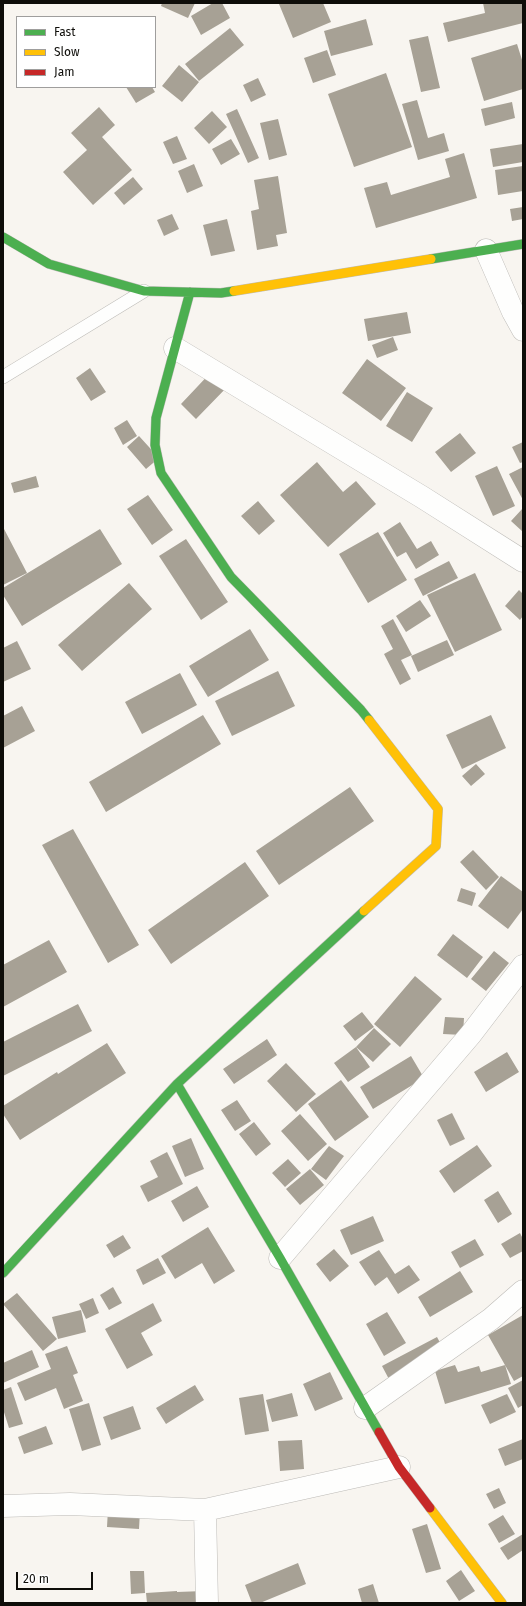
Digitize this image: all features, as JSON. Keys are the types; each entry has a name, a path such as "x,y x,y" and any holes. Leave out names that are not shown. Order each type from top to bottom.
{"street":[{"path":"3,237 49,264 144,291 221,293 523,244"},
{"path":"486,250 513,312 523,330"},
{"path":"3,1273 177,1084 392,884 436,846 438,809 361,710 230,577 161,473 155,445 156,418 190,292"},
{"path":"175,348 422,497 523,561"},
{"path":"280,1258 470,1034 523,966"},
{"path":"177,1084 280,1258 399,1466 502,1603"},
{"path":"365,1408 491,1319 523,1291"},
{"path":"3,1506 70,1504 205,1510 399,1466"},
{"path":"205,1510 207,1603"}],"lane":[{"path":"3,377 144,291"}],"building":[{"path":"162,3 195,3 188,18 161,6"},
{"path":"213,3 222,3 230,18 201,35 191,16"},
{"path":"323,3 331,22 293,38 279,4"},
{"path":"483,3 523,3 523,23 448,42 443,23 485,13"},
{"path":"366,19 373,45 331,56 324,31"},
{"path":"230,28 244,45 199,81 185,64"},
{"path":"428,36 440,88 421,92 409,40"},
{"path":"517,44 523,63 523,89 484,101 471,58"},
{"path":"327,50 336,75 313,83 304,58"},
{"path":"179,65 199,82 182,102 162,86"},
{"path":"386,73 412,147 354,167 328,94"},
{"path":"258,78 266,95 251,102 243,85"},
{"path":"127,88 153,88 155,92 136,103"},
{"path":"417,100 428,138 444,133 449,151 418,160 402,104"},
{"path":"512,102 515,118 485,126 481,109"},
{"path":"99,107 115,125 102,137 132,170 93,205 63,172 87,150 71,133"},
{"path":"237,109 259,158 248,163 226,114"},
{"path":"212,111 227,127 209,144 194,128"},
{"path":"278,119 287,155 269,160 260,123"},
{"path":"177,136 187,159 173,164 163,142"},
{"path":"231,139 240,154 221,165 212,149"},
{"path":"523,144 523,162 493,167 490,149"},
{"path":"464,153 477,198 376,228 364,188 387,182 391,195 450,177 445,159"},
{"path":"194,164 203,186 187,193 178,171"},
{"path":"523,166 523,191 498,195 495,170"},
{"path":"278,176 287,233 276,235 278,246 257,250 251,211 259,209 254,180"},
{"path":"133,177 143,189 124,205 114,193"},
{"path":"523,207 523,219 512,221 510,209"},
{"path":"172,214 179,229 164,236 157,220"},
{"path":"227,219 235,251 211,256 203,225"},
{"path":"407,312 411,333 368,341 364,319"},
{"path":"393,337 398,350 377,358 372,345"},
{"path":"367,359 406,388 381,421 342,393"},
{"path":"90,368 106,392 91,401 76,378"},
{"path":"214,369 230,384 196,419 181,404"},
{"path":"407,392 433,408 412,442 386,426"},
{"path":"127,420 137,436 123,445 114,428"},
{"path":"460,433 476,453 451,472 435,452"},
{"path":"139,436 159,458 146,469 127,447"},
{"path":"523,442 523,462 520,463 512,447"},
{"path":"317,462 343,492 356,481 376,504 328,547 280,495"},
{"path":"497,466 515,506 493,516 475,476"},
{"path":"523,467 523,500 509,474"},
{"path":"36,476 39,487 14,493 11,483"},
{"path":"148,495 173,530 152,545 127,509"},
{"path":"258,501 275,521 259,535 241,516"},
{"path":"523,508 523,532 511,521"},
{"path":"400,522 417,549 431,541 439,555 416,569 406,552 397,557 383,533"},
{"path":"3,527 27,573 3,585"},
{"path":"100,529 122,564 22,626 3,595 3,588"},
{"path":"378,532 407,580 368,603 339,554"},
{"path":"186,539 228,602 201,620 159,556"},
{"path":"449,561 458,578 423,596 414,579"},
{"path":"475,573 502,630 455,652 427,595"},
{"path":"129,583 152,609 82,671 58,645"},
{"path":"519,590 523,594 523,616 520,620 505,606"},
{"path":"420,600 431,616 406,632 396,616"},
{"path":"393,619 412,655 401,660 411,679 400,685 384,654 393,649 381,626"},
{"path":"250,629 269,660 208,697 189,666"},
{"path":"447,640 454,655 418,672 411,656"},
{"path":"17,641 31,669 3,682 3,648"},
{"path":"278,671 295,706 232,736 215,701"},
{"path":"180,673 197,705 142,734 125,702"},
{"path":"22,706 35,731 3,748 3,716"},
{"path":"203,715 221,744 106,812 89,782"},
{"path":"491,715 506,748 462,769 446,735"},
{"path":"476,764 485,774 471,786 462,776"},
{"path":"350,787 374,821 279,885 256,851"},
{"path":"73,829 139,945 108,963 42,845"},
{"path":"473,850 499,877 486,890 460,862"},
{"path":"245,862 269,896 171,964 148,930"},
{"path":"501,876 523,892 523,909 508,929 478,906"},
{"path":"461,888 476,893 472,906 457,901"},
{"path":"453,934 483,957 467,978 437,955"},
{"path":"49,940 67,972 3,1007 3,965"},
{"path":"494,951 509,963 486,991 471,979"},
{"path":"415,976 442,999 400,1047 374,1024"},
{"path":"78,1004 92,1031 3,1076 3,1042"},
{"path":"362,1012 374,1027 355,1041 343,1026"},
{"path":"445,1017 464,1018 463,1035 443,1034"},
{"path":"374,1028 391,1044 373,1062 356,1047"},
{"path":"267,1039 277,1055 234,1084 223,1069"},
{"path":"107,1043 126,1073 20,1140 3,1114 3,1106"},
{"path":"356,1047 370,1067 348,1082 334,1063"},
{"path":"507,1052 519,1072 486,1092 474,1072"},
{"path":"411,1056 424,1078 373,1109 360,1087"},
{"path":"286,1063 316,1094 296,1112 267,1081"},
{"path":"341,1080 369,1117 335,1141 308,1104"},
{"path":"237,1100 251,1121 235,1131 221,1110"},
{"path":"452,1113 465,1139 450,1146 437,1120"},
{"path":"300,1114 327,1144 308,1161 281,1131"},
{"path":"254,1122 271,1144 256,1156 239,1134"},
{"path":"191,1138 204,1169 185,1177 172,1146"},
{"path":"477,1145 492,1166 454,1193 439,1171"},
{"path":"329,1146 344,1156 326,1180 311,1169"},
{"path":"167,1152 183,1184 148,1202 140,1186 158,1177 150,1161"},
{"path":"288,1159 301,1173 285,1187 272,1173"},
{"path":"310,1169 324,1185 300,1205 286,1189"},
{"path":"197,1186 209,1207 183,1222 171,1201"},
{"path":"498,1191 512,1214 498,1223 484,1200"},
{"path":"373,1216 384,1241 351,1255 340,1230"},
{"path":"208,1227 235,1271 214,1284 202,1263 175,1279 161,1256"},
{"path":"520,1233 523,1239 523,1251 510,1258 501,1244"},
{"path":"123,1235 131,1248 114,1258 106,1245"},
{"path":"475,1239 484,1255 460,1268 451,1252"},
{"path":"334,1249 349,1266 330,1282 316,1264"},
{"path":"379,1250 395,1274 409,1265 420,1280 398,1294 387,1277 375,1286 359,1262"},
{"path":"158,1258 166,1273 143,1285 136,1270"},
{"path":"460,1271 473,1292 430,1317 418,1297"},
{"path":"113,1287 122,1303 109,1310 100,1295"},
{"path":"17,1293 57,1339 43,1351 3,1304"},
{"path":"93,1298 99,1313 86,1319 79,1304"},
{"path":"153,1303 162,1321 141,1333 153,1355 127,1369 105,1329"},
{"path":"81,1310 86,1332 58,1339 52,1317"},
{"path":"387,1312 406,1343 384,1356 366,1324"},
{"path":"523,1315 523,1376 514,1381 488,1335"},
{"path":"437,1337 446,1354 391,1383 382,1366"},
{"path":"67,1346 78,1373 73,1375 83,1401 64,1409 56,1388 25,1401 17,1383 51,1369 45,1354"},
{"path":"32,1350 39,1367 3,1383 3,1363"},
{"path":"455,1365 458,1372 479,1366 481,1372 505,1365 511,1384 445,1404 435,1371"},
{"path":"330,1372 343,1399 315,1411 303,1384"},
{"path":"523,1380 523,1405 518,1408 508,1388"},
{"path":"195,1385 204,1400 166,1424 156,1408"},
{"path":"11,1387 23,1424 9,1428 3,1409 3,1390"},
{"path":"292,1393 298,1416 272,1422 266,1400"},
{"path":"263,1394 269,1431 245,1435 239,1398"},
{"path":"507,1394 516,1412 490,1424 481,1405"},
{"path":"89,1403 101,1445 82,1451 69,1409"},
{"path":"133,1406 141,1429 111,1440 103,1417"},
{"path":"46,1426 53,1444 24,1454 18,1437"},
{"path":"523,1439 523,1459 505,1466 498,1449"},
{"path":"302,1440 304,1469 280,1471 278,1441"},
{"path":"499,1488 506,1503 494,1509 486,1494"},
{"path":"108,1509 140,1511 139,1529 107,1527"},
{"path":"503,1515 515,1534 499,1543 488,1524"},
{"path":"427,1524 441,1569 426,1573 412,1529"},
{"path":"523,1534 523,1550 508,1560 500,1548"},
{"path":"298,1563 306,1584 260,1603 252,1603 245,1585"},
{"path":"461,1570 475,1591 459,1601 446,1581"},
{"path":"130,1571 144,1571 145,1593 131,1594"},
{"path":"373,1584 379,1603 362,1603 358,1589"},
{"path":"204,1591 204,1603 147,1603 146,1593"}],"traffic: fast":[{"path":"3,237 49,264 144,291 221,293 234,291"},
{"path":"431,259 523,244"},
{"path":"190,292 156,418 155,445 161,473 231,577 369,720"},
{"path":"3,1273 177,1084 364,911"},
{"path":"177,1084 280,1258 379,1432"}],"traffic: slow":[{"path":"234,291 431,259"},
{"path":"364,911 436,846 438,809 369,720"},
{"path":"430,1508 502,1603"}],"traffic: jam":[{"path":"379,1432 399,1467 430,1508"}]}
